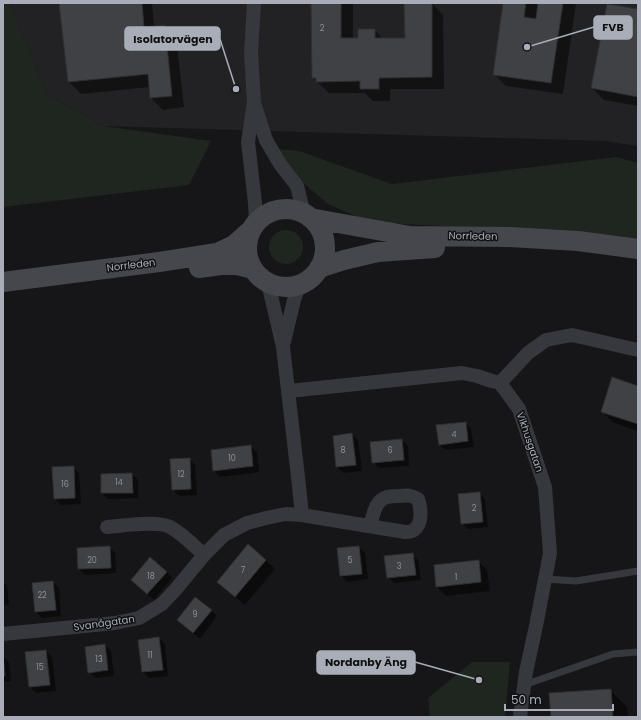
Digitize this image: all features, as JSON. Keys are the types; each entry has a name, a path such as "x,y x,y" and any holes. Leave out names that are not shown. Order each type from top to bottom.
{"main road":[{"path":"288,210 307,216 315,222 320,229 324,242 324,254 319,268 314,276 299,285 285,287 275,286 268,283 258,276 253,269 248,254 248,241 254,227 260,219 274,211 288,210"},
{"name":"Norrleden","path":"307,216 410,236 510,237 578,241 638,249"},
{"name":"Norrleden","path":"3,282 217,253 234,245 254,227"},
{"name":"Norrleden","path":"319,268 378,252 448,247 510,247 576,253 638,262"},
{"name":"Norrleden","path":"3,296 221,264 237,264 253,269"}],"street":[{"path":"254,3 251,53 254,102 248,142 255,203 254,227"},
{"path":"254,102 266,140 280,164 297,186 307,216"},
{"path":"268,283 283,347 302,515"},
{"path":"283,347 299,285"},
{"path":"289,391 462,373 500,383 528,353 546,340 572,335 638,350"},
{"name":"Vikhusgatan","path":"500,383 519,409 545,487 550,553 526,672 520,717"},
{"name":"Svanågatan","path":"3,634 115,623 139,618 162,604 204,555 224,535 247,523 286,514 302,515 370,526"},
{"path":"107,527 154,524 168,526 182,535 204,555"}],"lane":[{"path":"545,579 576,581 638,571"},
{"path":"524,686 613,654 638,652"}],"shaded area":[{"path":"3,3 11,3 12,9 47,94 103,126 211,141 189,185 3,207"},
{"path":"11,3 638,3 638,146 605,141 103,126 47,94 12,9"},
{"path":"278,149 299,151 392,184 616,157 638,163 638,242 560,233 369,222 328,204 294,175"},
{"path":"283,230 289,230 298,235 302,241 302,253 298,259 289,264 283,264 274,259 269,250 269,244 274,235"},
{"path":"472,662 510,662 505,717 430,717 428,698"}],"building":[{"path":"59,3 142,3 144,27 165,25 172,96 150,98 148,74 68,82"},
{"path":"311,3 341,3 341,38 358,38 358,29 375,29 375,38 405,38 404,3 432,3 432,77 379,78 379,89 360,89 360,81 316,82 316,78 312,78"},
{"path":"503,3 526,3 524,17 536,19 538,3 563,3 551,83 493,75"},
{"path":"607,4 638,9 638,97 591,88"},
{"path":"612,377 638,386 638,424 601,412"},
{"path":"466,422 468,441 439,445 436,425"},
{"path":"352,433 356,465 336,467 333,436"},
{"path":"402,439 404,460 372,463 370,442"},
{"path":"251,445 253,466 213,471 211,450"},
{"path":"190,458 191,489 172,490 170,459"},
{"path":"74,466 75,498 54,499 52,467"},
{"path":"132,473 133,493 101,493 101,474"},
{"path":"480,492 483,522 461,524 458,494"},
{"path":"248,544 266,560 235,597 217,582"},
{"path":"110,546 111,568 78,569 77,548"},
{"path":"359,546 362,574 340,576 337,548"},
{"path":"413,553 416,575 387,578 384,556"},
{"path":"150,557 167,572 147,594 131,580"},
{"path":"479,560 481,582 436,587 434,565"},
{"path":"53,581 56,610 35,612 32,583"},
{"path":"195,597 212,610 193,633 177,620"},
{"path":"159,637 163,670 142,672 138,640"},
{"path":"105,644 108,670 88,673 85,647"},
{"path":"46,650 50,685 29,687 25,652"},
{"path":"3,655 5,676 3,676"},
{"path":"611,689 613,717 551,717 549,693"}],"place":[{"name":"FVB","path":"527,47"},
{"name":"Isolatorvägen","path":"236,89"},
{"name":"Nordanby Äng","path":"479,680"}]}
